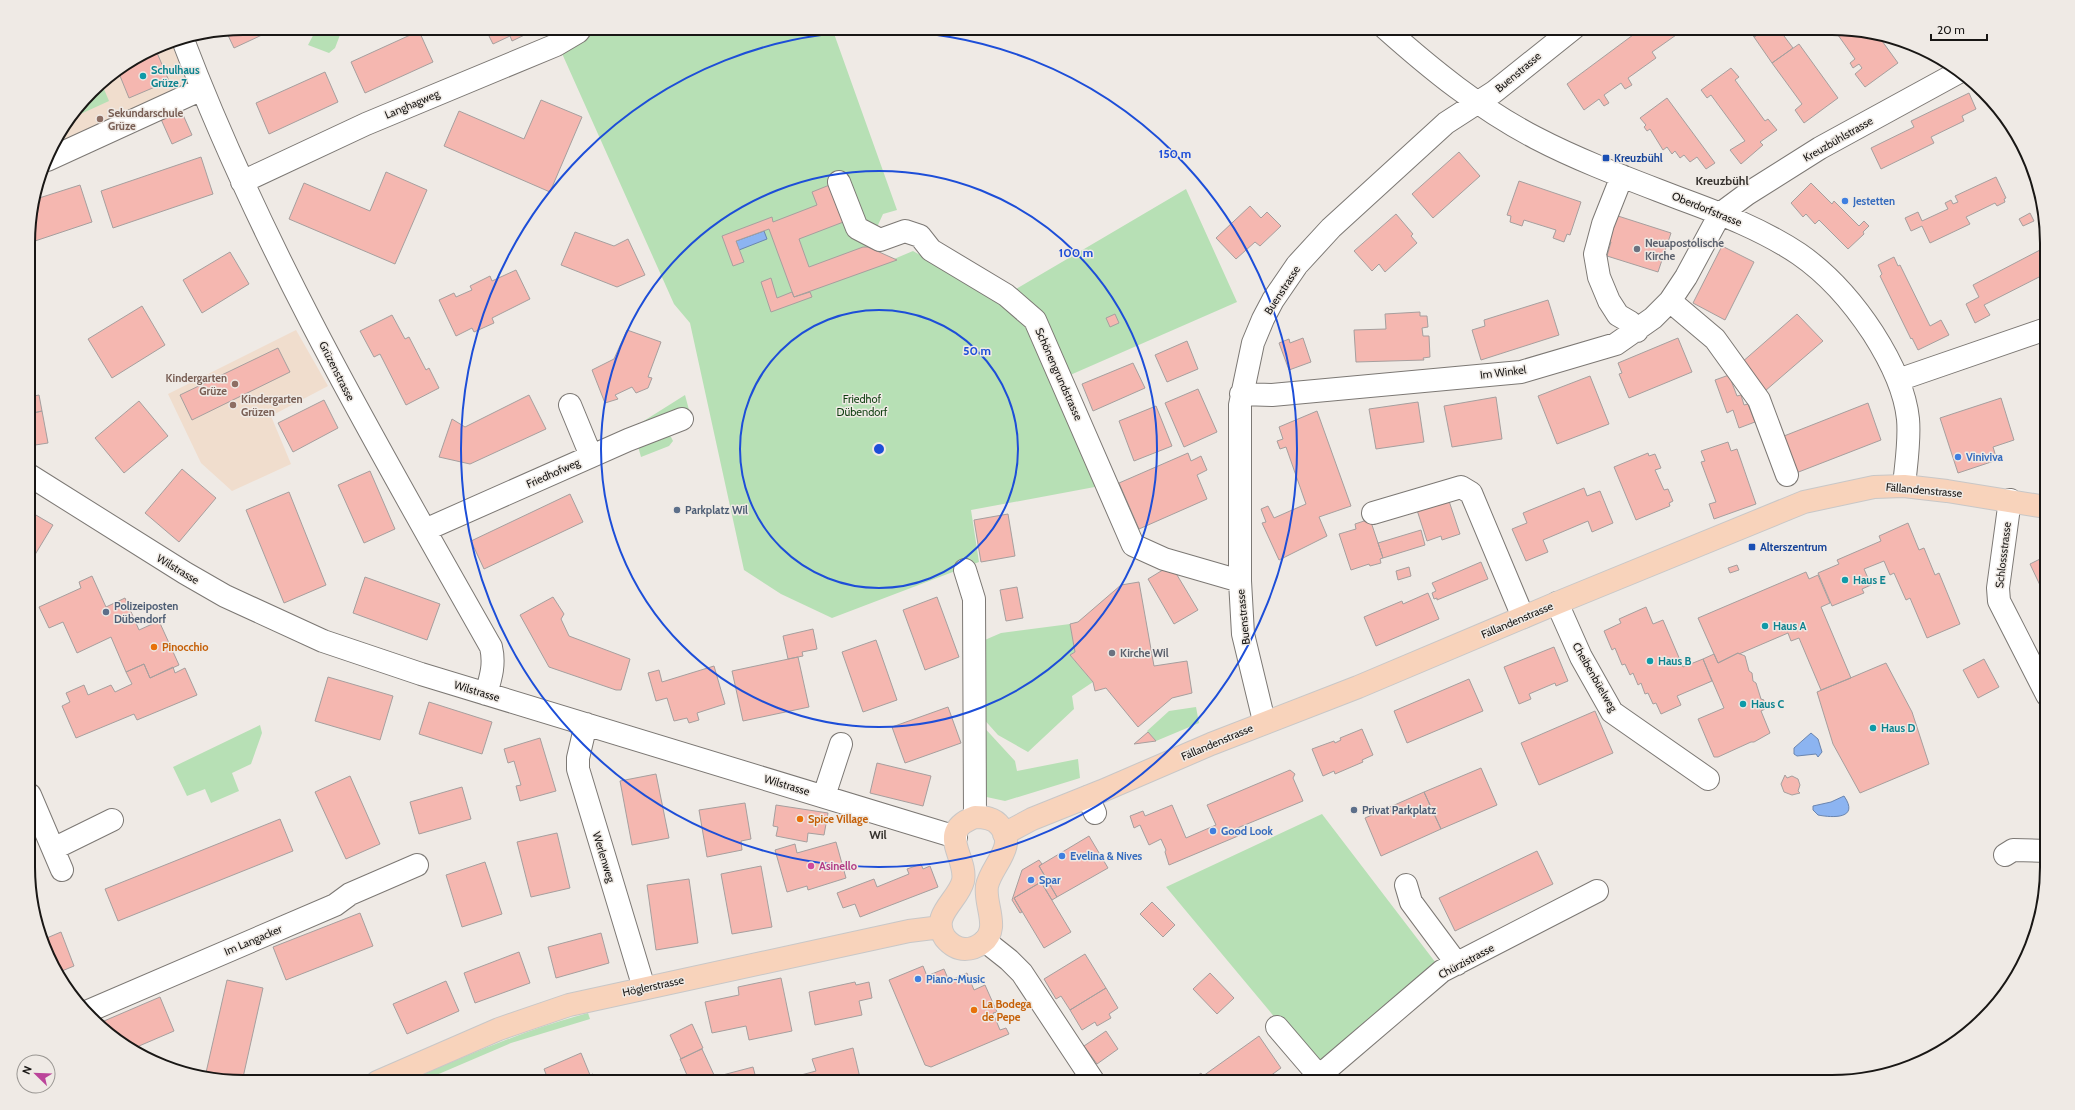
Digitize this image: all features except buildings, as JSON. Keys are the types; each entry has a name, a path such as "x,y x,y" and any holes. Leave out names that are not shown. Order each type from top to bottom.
{"main road":[{"name":"Fällandenstrasse","path":"1004,834 1032,819 1092,805 1264,721 1358,687 1523,617 1804,502 1874,487 1904,486 2010,500 2040,506"},
{"path":"975,817 988,818 995,821 1004,834 1006,844 1005,851 993,870 987,887 987,903 992,924 985,941 972,948 958,948 947,940 941,927 945,909 960,890 963,882 963,867 955,848 956,836 963,823 975,817"},
{"name":"Höglerstrasse","path":"393,1075 523,1020 569,1005 897,933 941,927"}],"street":[{"name":"Langhagweg","path":"242,182 366,124 556,45 573,35"},
{"name":"Oberdorfstrasse","path":"1393,35 1447,80 1478,102 1536,138 1622,176 1720,214 1780,242 1801,255 1832,283 1863,318 1880,344 1898,380 1908,418 1904,486"},
{"name":"Buenstrasse","path":"1264,721 1255,689 1243,634 1240,581 1241,394 1253,343 1263,319 1273,300 1297,265 1331,228 1446,123 1478,102 1565,35"},
{"name":"Grüzenstrasse","path":"184,43 242,182 337,373 491,647 493,662 492,673 486,694"},
{"name":"Kreuzbühlstrasse","path":"1720,214 1747,194 1820,148 1954,75"},
{"path":"53,157 202,89"},
{"path":"1622,176 1603,224 1595,254 1598,277 1609,301 1618,315 1630,322 1637,331"},
{"name":"Schönengrundstrasse","path":"839,182 857,228 880,240 904,231 920,236 931,250 1006,295 1035,320 1133,544 1164,559 1240,581"},
{"name":"Im Winkel","path":"1241,394 1272,395 1521,372 1616,344 1637,331 1670,301 1686,277 1720,214"},
{"path":"1670,301 1715,339 1759,400 1787,475"},
{"path":"1898,380 2040,331"},
{"path":"570,405 591,456"},
{"name":"Friedhofweg","path":"425,530 591,456 682,419"},
{"name":"Wilstrasse","path":"35,479 185,573 269,617 323,641 372,659 956,836"},
{"path":"1373,513 1461,487 1471,493 1523,617"},
{"name":"Schlossstrasse","path":"2010,500 1998,588 1999,601 2040,683"},
{"path":"965,570 974,599 975,817"},
{"name":"Cheibenbüelweg","path":"1557,603 1581,657 1612,712 1708,779"},
{"name":"Werlenweg","path":"586,724 578,758 578,769 644,988"},
{"path":"824,796 841,744"},
{"path":"35,807 62,870"},
{"path":"52,848 112,820"},
{"path":"2005,855 2013,850 2040,851"},
{"name":"Im Langacker","path":"92,1009 335,906 350,894 417,865"},
{"path":"1406,885 1411,902 1456,964"},
{"name":"Chürzistrasse","path":"1321,1075 1442,971 1597,892"},
{"path":"985,941 1009,960 1022,974 1089,1075"},
{"path":"1277,1027 1313,1075"}],"shaded area":[{"name":"Sekundarschule Grüze","path":"173,47 190,91 60,144 78,116 96,96 127,70 163,51"},
{"name":"Kindergarten Grüzen","path":"296,330 328,386 271,416 291,464 232,491 201,463 168,394"}],"green space":[{"path":"313,35 340,35 335,48 329,53 308,45"},
{"name":"Friedhof Dübendorf","path":"581,35 834,35 897,210 883,214 868,247 894,259 913,251 1019,311 1100,486 971,510 979,562 832,618 781,594 744,570 690,323 674,304 560,49"},
{"path":"104,89 109,101 79,115"},
{"path":"1186,189 1237,302 1061,379 1006,295"},
{"path":"685,395 689,410 641,428 639,424"},
{"path":"666,433 673,441 669,446 641,457 636,439"},
{"path":"1070,624 1075,652 1070,655 1093,682 1072,696 1074,709 1028,752 998,735 981,716 980,642 1001,633"},
{"path":"1196,707 1199,723 1156,741 1147,731 1169,711"},
{"path":"980,723 1015,761 1017,771 1078,759 1080,778 1005,801 982,796"},
{"path":"260,725 262,733 251,764 232,773 239,791 211,803 205,789 187,796 173,767"},
{"path":"1322,814 1442,971 1322,1074 1166,887"},
{"path":"588,1013 590,1019 511,1043 436,1075 422,1075 496,1044 541,1027"}],"water":[{"path":"764,231 767,239 739,250 736,241"},
{"path":"1811,733 1818,739 1822,752 1818,757 1816,754 1797,756 1794,754 1794,748"},
{"path":"1844,796 1849,809 1847,813 1843,815 1831,817 1818,815 1813,810 1813,806 1831,802"}],"place":[{"name":"Schulhaus Grüze 7","path":"143,76"},
{"name":"Sekundarschule Grüze","path":"100,119"},
{"name":"Kreuzbühl","path":"1606,158"},
{"name":"Jestetten","path":"1845,201"},
{"name":"Neuapostolische Kirche","path":"1637,249"},
{"name":"Kindergarten Grüze","path":"235,384"},
{"name":"Kindergarten Grüzen","path":"233,405"},
{"name":"Viniviva","path":"1958,457"},
{"name":"Parkplatz Wil","path":"677,510"},
{"name":"Alterszentrum","path":"1752,547"},
{"name":"Haus E","path":"1845,580"},
{"name":"Polizeiposten Dübendorf","path":"106,612"},
{"name":"Haus A","path":"1765,626"},
{"name":"Pinocchio","path":"154,647"},
{"name":"Kirche Wil","path":"1112,653"},
{"name":"Haus B","path":"1650,661"},
{"name":"Haus C","path":"1743,704"},
{"name":"Haus D","path":"1873,728"},
{"name":"Privat Parkplatz","path":"1354,810"},
{"name":"Spice Village","path":"800,819"},
{"name":"Good Look","path":"1213,831"},
{"name":"Evelina & Nives","path":"1062,856"},
{"name":"Asinello","path":"811,866"},
{"name":"Spar","path":"1031,880"},
{"name":"Piano-Music","path":"918,979"},
{"name":"La Bodega de Pepe","path":"974,1010"}],"district":[{"name":"Kreuzbühl","path":"1722,180"},
{"name":"Wil","path":"878,834"}]}
